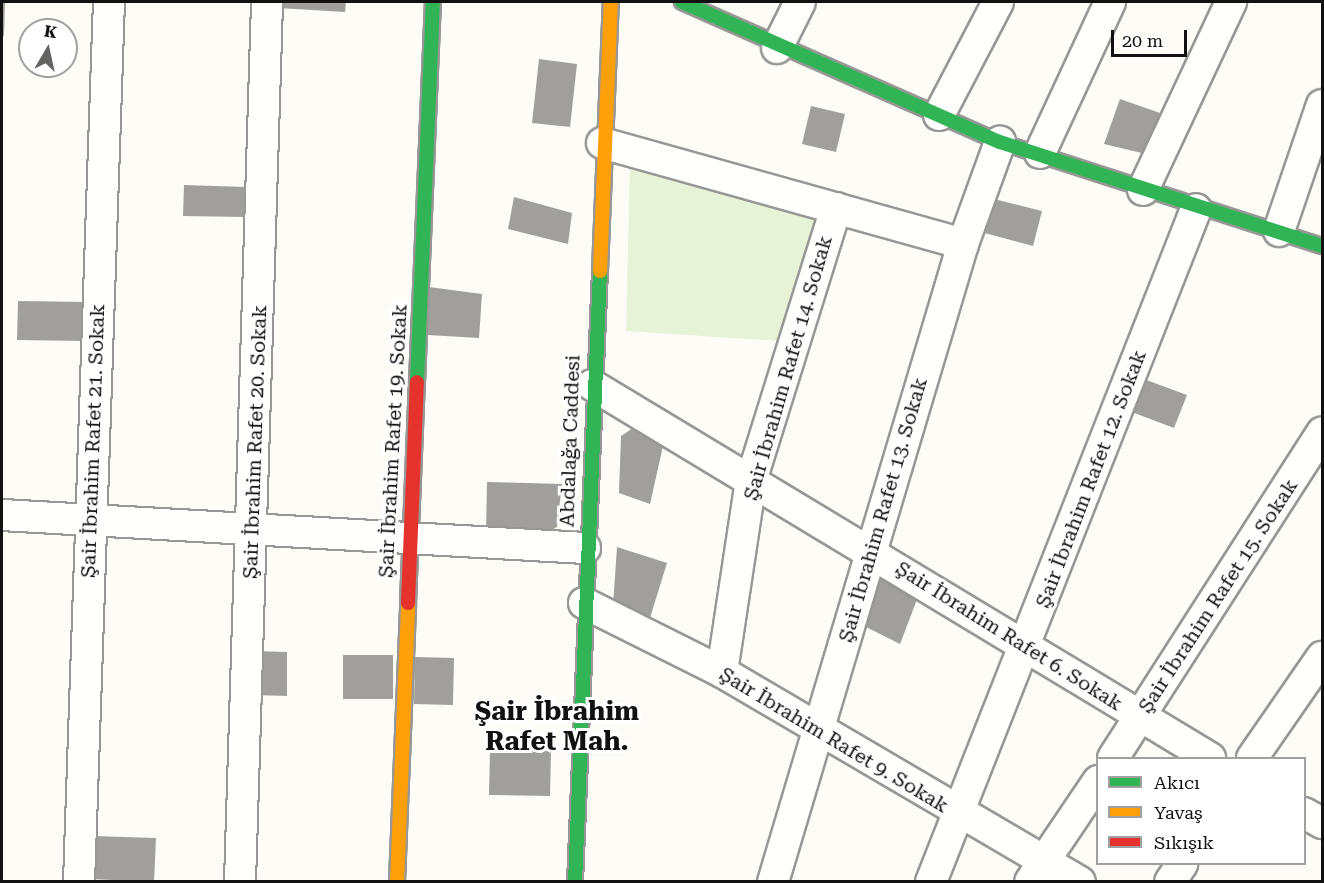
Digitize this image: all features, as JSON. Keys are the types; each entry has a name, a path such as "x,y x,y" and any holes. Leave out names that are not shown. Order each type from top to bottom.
{"street":[{"name":"Şair İbrahim Rafet 21. Sokak","path":"79,882 109,2"},
{"name":"Şair İbrahim Rafet 20. Sokak","path":"240,882 267,2"},
{"name":"Şair İbrahim Rafet 19. Sokak","path":"397,882 408,537 433,2"},
{"name":"Abdalağa Caddesi","path":"575,882 585,548 602,143 611,2"},
{"path":"682,2 777,48 1000,142 1040,153 1196,209 1279,231 1323,246"},
{"path":"777,48 800,2"},
{"path":"939,115 998,2"},
{"path":"1040,153 1110,2"},
{"path":"1143,190 1231,2"},
{"path":"1279,231 1323,105"},
{"name":"Şair İbrahim Rafet 13. Sokak","path":"773,882 820,731 869,550 963,244 1000,142"},
{"path":"602,143 963,244"},
{"name":"Şair İbrahim Rafet 14. Sokak","path":"722,672 751,482 836,208"},
{"name":"Şair İbrahim Rafet 12. Sokak","path":"931,882 1196,209"},
{"name":"Şair İbrahim Rafet 6. Sokak","path":"592,384 1207,757"},
{"name":"Şair İbrahim Rafet 15. Sokak","path":"1114,757 1323,432"},
{"path":"2,515 252,531 408,537 585,548"},
{"name":"Şair İbrahim Rafet 9. Sokak","path":"584,603 722,672 957,813 1037,871 1080,882"},
{"path":"1253,757 1320,662"},
{"path":"1037,871 1096,784"},
{"path":"1306,814 1323,824"},
{"path":"1170,882 1181,865"}],"green space":[{"path":"630,167 820,215 780,341 626,331"}],"building":[{"path":"2,2 5,2 4,36 2,36"},
{"path":"279,2 346,2 345,12 278,8"},
{"path":"539,59 577,64 570,127 532,123"},
{"path":"1120,99 1163,114 1146,154 1104,144"},
{"path":"811,106 845,114 836,152 802,144"},
{"path":"184,185 246,187 245,217 183,216"},
{"path":"514,197 572,213 568,244 508,229"},
{"path":"990,198 1042,211 1033,246 981,232"},
{"path":"429,287 482,294 479,338 428,335"},
{"path":"18,301 88,302 87,341 17,340"},
{"path":"1141,378 1187,395 1174,428 1129,411"},
{"path":"633,428 663,446 650,504 619,493 621,436"},
{"path":"487,482 562,484 557,527 543,535 486,533"},
{"path":"617,547 667,563 649,621 613,606"},
{"path":"875,577 918,597 900,644 860,624"},
{"path":"254,651 287,652 287,696 254,695"},
{"path":"343,655 393,655 393,699 343,699"},
{"path":"415,657 454,658 453,705 414,704"},
{"path":"490,749 551,751 550,796 489,795"},
{"path":"93,836 156,838 154,882 91,879"}],"traffic: fast":[{"path":"417,382 433,2"},
{"path":"682,2 1000,142 1322,246"},
{"path":"575,882 600,271"}],"traffic: slow":[{"path":"600,271 611,2"},
{"path":"397,882 408,603"}],"traffic: jam":[{"path":"408,603 417,382"}],"district":[{"name":"Şair İbrahim Rafet Mah.","path":"557,727"}]}
